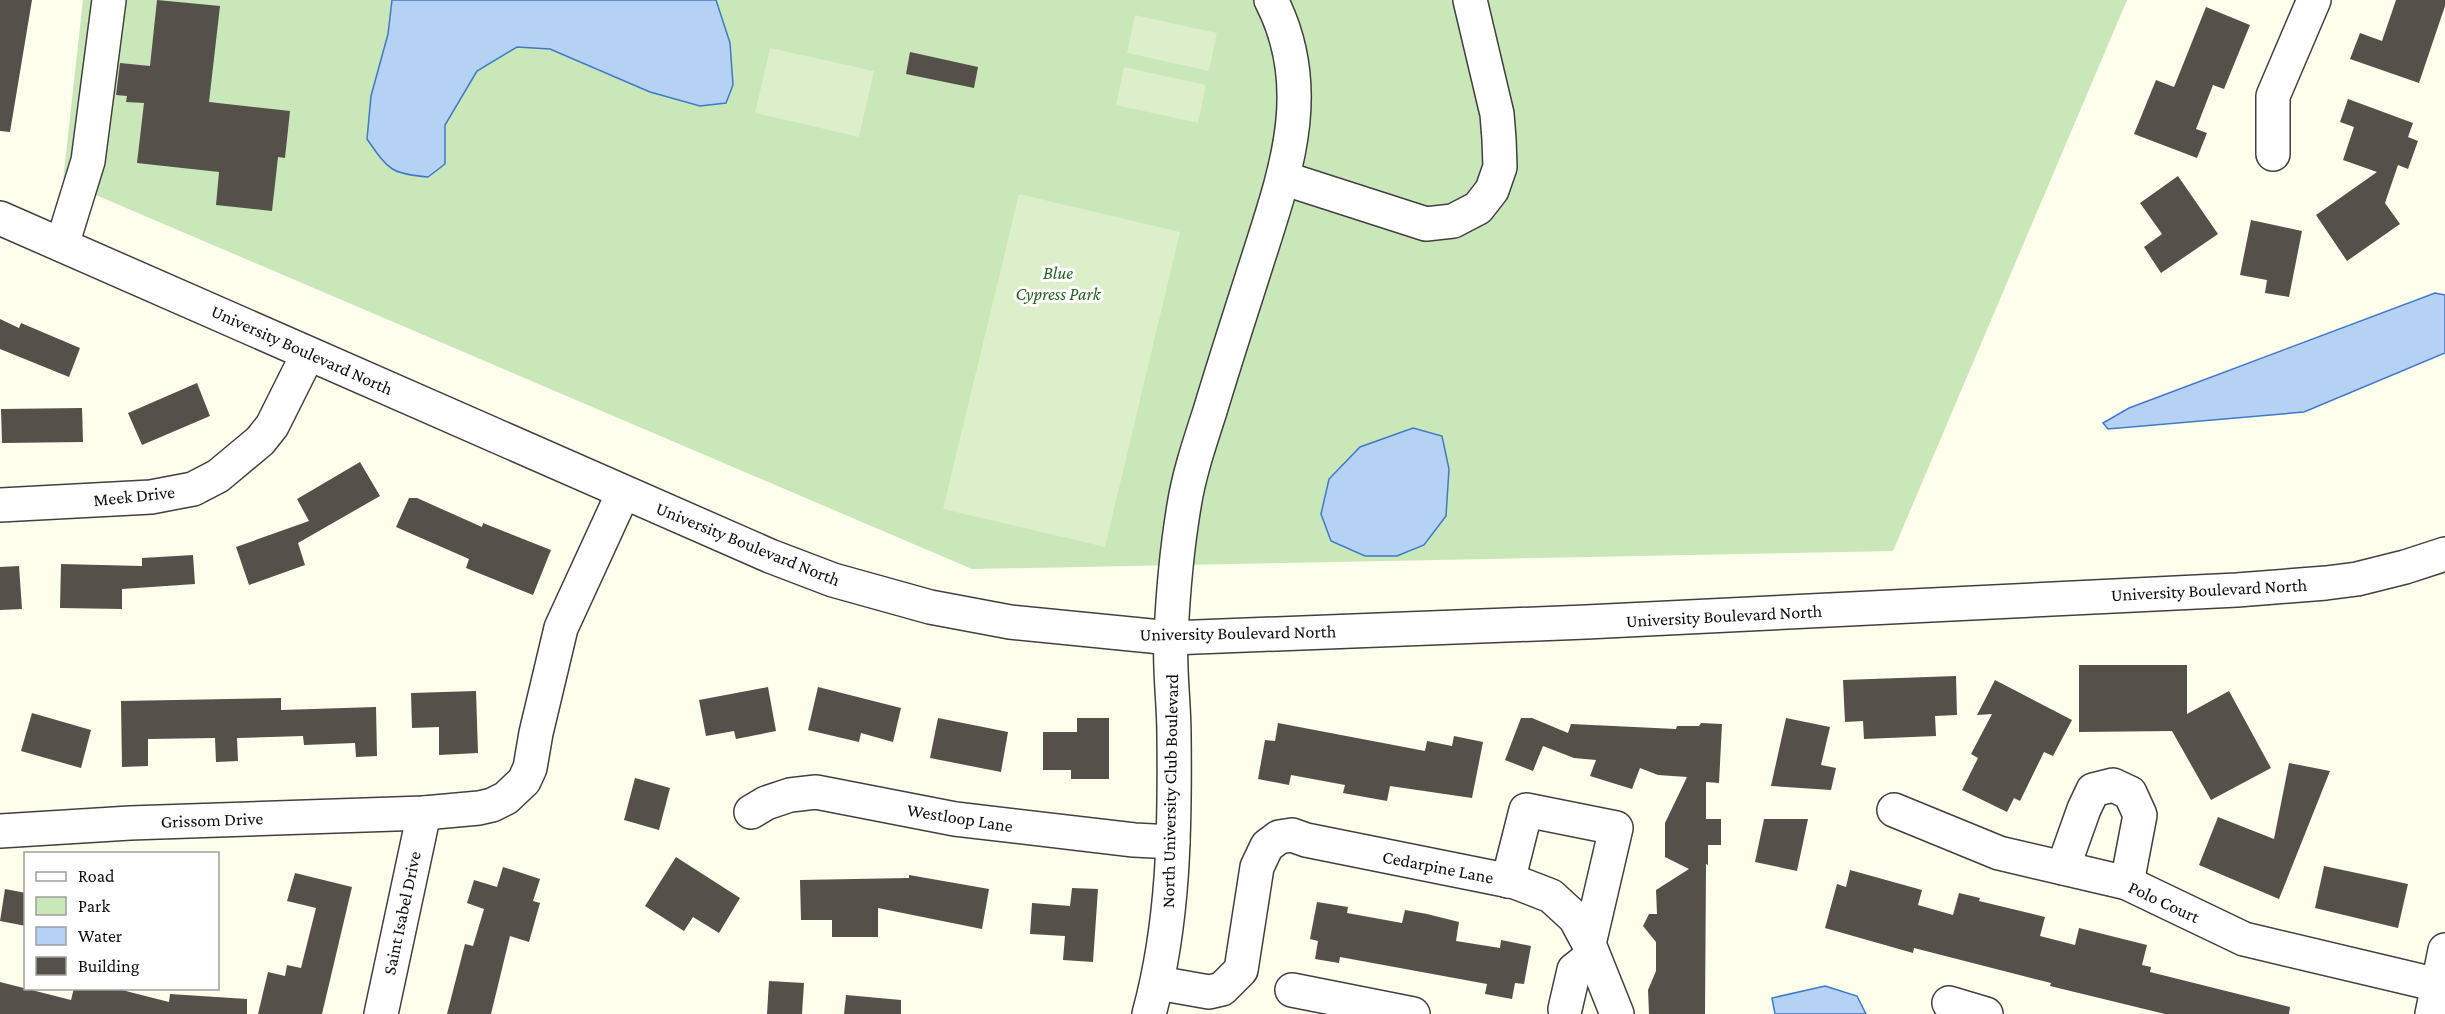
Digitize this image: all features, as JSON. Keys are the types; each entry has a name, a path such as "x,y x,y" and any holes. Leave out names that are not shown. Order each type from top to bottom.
{"street":[{"path":"62,244 88,161 109,0"},
{"name":"North University Club Boulevard","path":"1149,1014 1158,983 1170,909 1174,735 1171,638 1184,506 1195,460 1283,178 1293,128 1292,53 1282,20 1272,0"},
{"path":"1283,178 1426,224 1453,221 1478,208 1492,190 1500,167 1500,139 1497,114 1470,0"},
{"path":"2273,154 2273,96 2314,0"},
{"name":"University Boulevard North","path":"0,218 622,493 802,568 833,580 930,607 1010,622 1171,638 1586,622 2326,584 2405,567 2445,554"},
{"name":"Meek Drive","path":"0,505 151,497 193,489 218,476 260,441 272,426 308,354"},
{"name":"Grissom Drive","path":"0,831 130,823 424,813 492,805 506,798 524,781 530,768 561,628 622,493"},
{"path":"2063,868 2093,790 2113,785 2130,793 2139,815 2127,883"},
{"name":"Westloop Lane","path":"751,812 766,803 790,795 816,792 955,819 1134,840 1173,842"},
{"path":"1508,881 1526,810 1616,828 1586,939 1574,970 1565,1009"},
{"name":"Polo Court","path":"1894,810 1999,853 2127,883 2244,939 2435,1000"},
{"name":"Saint Isabel Drive","path":"381,1014 424,813"},
{"name":"Cedarpine Lane","path":"1158,983 1209,992 1222,989 1241,970 1257,867 1267,846 1279,837 1292,835 1306,840 1508,881 1551,896 1586,939"},
{"path":"1586,939 1617,1014"},
{"path":"2435,1000 2445,950"},
{"path":"1292,990 1413,1014"},
{"path":"1949,1003 1986,1014"}],"green space":[{"name":"Blue Cypress Park","path":"83,0 2127,0 1893,551 972,569 63,181"},
{"path":"1135,15 1217,33 1209,71 1127,53"},
{"path":"770,48 874,71 859,137 755,113"},
{"path":"1124,67 1206,85 1198,123 1116,105"},
{"path":"1019,194 1180,232 1105,547 943,509"}],"water":[{"path":"392,0 716,0 730,43 733,85 726,103 700,106 650,92 550,49 517,47 477,71 445,125 445,164 428,177 405,174 391,168 367,139 371,96 388,34"},
{"path":"2435,293 2445,295 2445,353 2304,412 2108,429 2103,423 2129,408"},
{"path":"1413,428 1442,436 1449,469 1446,516 1424,545 1397,556 1365,556 1331,541 1321,514 1329,479 1360,447"},
{"path":"1825,986 1857,996 1866,1014 1775,1014 1772,998"}],"building":[{"path":"0,0 32,0 10,132 0,131"},
{"path":"157,0 220,6 209,102 290,111 285,158 278,157 272,211 216,205 219,172 137,163 144,103 126,102 127,96 116,95 120,63 150,66"},
{"path":"2396,0 2445,0 2419,83 2350,59 2360,33 2382,41"},
{"path":"2206,7 2250,25 2224,89 2213,85 2196,129 2207,133 2197,158 2134,134 2156,80 2174,87"},
{"path":"910,52 978,67 974,88 906,74"},
{"path":"2348,99 2413,123 2408,137 2418,141 2408,169 2398,165 2385,203 2400,224 2347,261 2316,215 2377,172 2343,160 2354,127 2340,122"},
{"path":"2178,176 2218,234 2161,273 2144,247 2162,234 2140,203"},
{"path":"2251,220 2302,231 2289,297 2265,293 2267,280 2240,275"},
{"path":"0,319 19,328 21,323 80,348 69,377 0,349"},
{"path":"197,383 210,416 142,445 128,413"},
{"path":"82,408 83,442 2,443 1,409"},
{"path":"360,462 380,496 298,543 305,565 249,585 236,547 309,521 297,499"},
{"path":"409,498 417,498 482,527 483,523 551,550 533,595 466,568 469,559 396,527"},
{"path":"193,555 195,584 122,589 122,609 60,608 61,564 142,566 142,558"},
{"path":"19,566 22,609 0,610 0,567"},
{"path":"2079,665 2187,665 2187,714 2229,691 2271,768 2211,800 2172,731 2079,732"},
{"path":"1956,676 1957,715 1935,716 1936,736 1864,739 1863,721 1845,722 1843,680"},
{"path":"1995,680 2072,720 2053,756 2044,752 2020,801 2014,798 2007,812 1962,790 1978,758 1971,754 1992,714 1977,715"},
{"path":"768,687 776,731 736,739 734,731 706,736 699,700"},
{"path":"818,687 901,708 893,742 861,733 859,742 808,730"},
{"path":"476,691 478,753 439,755 439,727 412,728 411,693"},
{"path":"281,698 281,710 376,707 377,756 356,757 355,743 304,745 303,736 237,738 238,761 216,762 215,738 148,739 148,766 122,767 121,701"},
{"path":"32,713 91,730 81,768 21,751"},
{"path":"938,718 1008,732 1001,772 930,758"},
{"path":"1077,718 1109,718 1109,779 1071,779 1071,770 1043,770 1043,732 1077,732"},
{"path":"1521,718 1532,718 1568,733 1571,724 1676,729 1677,726 1699,726 1701,723 1722,724 1719,783 1706,782 1706,819 1721,819 1721,845 1708,845 1708,865 1706,864 1705,1014 1649,1014 1648,990 1656,971 1656,942 1643,926 1649,914 1657,914 1656,890 1689,869 1665,857 1665,823 1687,777 1658,775 1640,768 1632,789 1590,776 1596,760 1574,758 1543,746 1533,771 1505,760"},
{"path":"1786,718 1830,727 1821,765 1836,768 1831,790 1771,786"},
{"path":"1278,723 1425,751 1427,741 1452,746 1454,736 1483,742 1472,798 1390,786 1387,801 1343,793 1345,785 1291,775 1289,785 1258,779 1265,740 1275,741"},
{"path":"2289,763 2330,771 2279,899 2199,865 2218,817 2274,839"},
{"path":"635,778 670,788 659,830 624,820"},
{"path":"1764,819 1808,819 1797,871 1755,862"},
{"path":"676,857 740,898 719,933 693,917 684,931 645,906"},
{"path":"2324,866 2408,884 2398,928 2315,908"},
{"path":"503,867 540,879 533,901 540,903 529,942 510,936 491,1014 447,1014 465,944 473,946 484,909 467,903 474,880 497,887"},
{"path":"1850,870 1922,890 1918,905 1953,915 1959,893 1980,898 1979,901 2045,917 2040,936 2075,945 2079,928 2147,945 2142,965 2151,967 2150,972 2290,1007 2289,1014 2165,1014 2050,986 2051,983 1914,948 1913,953 1825,928 1837,884 1846,887"},
{"path":"295,873 352,887 322,1014 258,1014 268,972 285,976 287,965 301,968 316,908 287,901"},
{"path":"909,875 989,889 982,929 878,908 878,937 832,937 832,920 801,920 800,880 909,878"},
{"path":"1072,888 1098,889 1093,962 1063,960 1065,936 1030,934 1032,903 1070,906"},
{"path":"5,889 24,893 24,926 0,921"},
{"path":"1317,902 1348,907 1347,913 1402,923 1405,910 1427,914 1459,922 1456,941 1500,948 1501,940 1531,946 1524,984 1515,983 1512,999 1485,994 1487,984 1340,957 1339,963 1315,959 1318,941 1310,939"},
{"path":"769,981 804,983 802,1014 767,1014"},
{"path":"0,982 24,988 24,990 71,1000 74,990 122,990 169,1002 170,994 247,999 247,1014 0,1014"},
{"path":"846,995 901,1000 901,1014 844,1014"}]}
